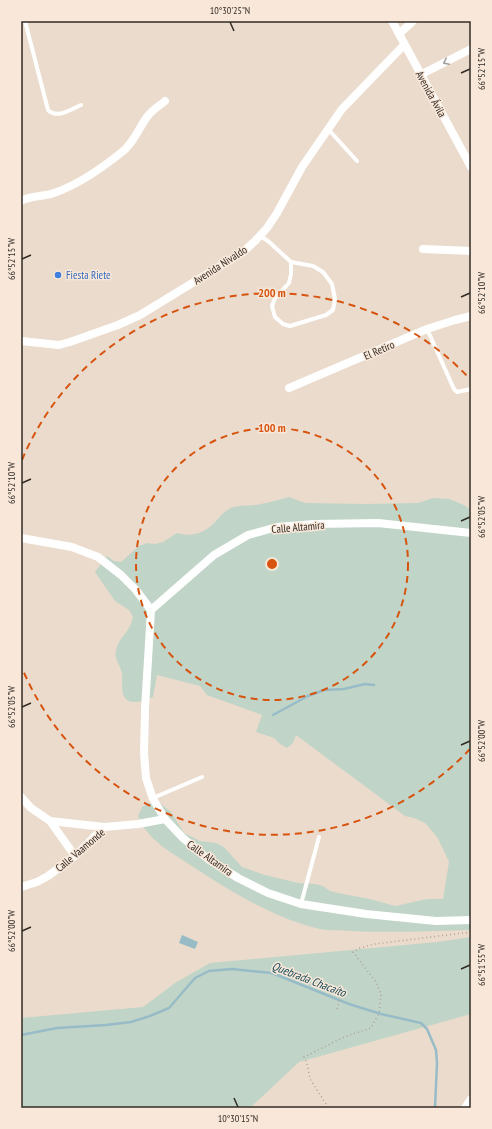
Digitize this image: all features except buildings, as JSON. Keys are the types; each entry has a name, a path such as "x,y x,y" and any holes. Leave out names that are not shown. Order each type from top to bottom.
{"street":[{"path":"396,26 413,21"},
{"name":"Avenida Ávila","path":"396,26 420,75 471,167"},
{"name":"Avenida Nivaldo","path":"21,341 59,345 118,325 140,315 243,252 267,228 277,213 302,167 352,97 404,44"},
{"path":"420,75 471,49"},
{"path":"21,201 34,196 52,194 62,190 90,175 124,152 132,143 147,116 165,101"},
{"path":"423,248 471,251"},
{"name":"El Retiro","path":"289,388 427,330 454,320 471,316"},
{"name":"Calle Altamira","path":"471,533 378,523 314,524 277,527 248,535 214,555 151,610 145,708 144,753 146,778 153,799 165,819 183,838 208,859 238,878 268,893 301,904 366,914 428,921 471,920"},
{"path":"21,538 72,547 98,557 131,585 151,610"},
{"path":"21,797 31,808 50,821 74,856"},
{"name":"Calle Vaamonde","path":"21,887 37,882 48,876 74,856 104,827 138,824 165,819"},
{"path":"50,821 104,827"},
{"path":"464,1108 471,1100"}],"lane":[{"path":"25,21 48,110 52,114 57,115 81,105"},
{"path":"328,129 357,161"},
{"path":"260,236 268,240 291,262 313,266 323,272 332,284 335,299 333,310 326,315 290,326 283,324 275,317 272,306 275,298 289,283 291,262"},
{"path":"427,330 454,389 457,392 471,389"},
{"path":"153,799 202,777"},
{"path":"301,904 319,837"}],"path":[{"path":"326,1104 310,1079 307,1063 304,1057 344,1037 370,1028 379,1013 380,994 376,982 353,952 360,948 375,944 471,932"},
{"path":"338,1007 343,988"}],"green space":[{"path":"289,497 305,503 366,504 418,503 433,498 449,499 464,505 471,510 471,930 365,932 323,930 303,924 253,903 221,885 176,856 147,832 138,816 142,807 147,804 155,802 160,803 171,812 184,833 200,841 216,843 224,847 242,867 265,875 298,883 315,884 323,886 330,891 395,906 427,899 443,899 449,862 437,837 425,823 405,816 296,735 293,743 287,748 274,738 256,732 262,715 207,695 200,686 157,675 153,697 142,701 132,702 125,698 123,693 122,674 116,659 116,651 119,643 132,622 133,617 129,610 115,601 95,572 107,556 114,561 121,562 139,546 147,543 155,544 163,542 177,533 191,535 200,533 212,525 231,508 256,505"},
{"path":"471,937 471,1014 299,1062 250,1108 21,1108 21,1018 143,1007 175,983 210,963 437,942"}],"water":[{"path":"182,935 198,942 195,949 179,943"}],"waterway":[{"path":"273,715 308,696 324,690 344,689 365,684 374,685"},
{"name":"Quebrada Chacaíto","path":"21,1035 57,1028 131,1022 150,1016 169,1008 195,978 209,971 232,969 272,973 349,1004 381,1014 421,1023 427,1029 436,1050 437,1063 435,1108"}],"place":[{"name":"Fiesta Riete","path":"58,275"}]}
